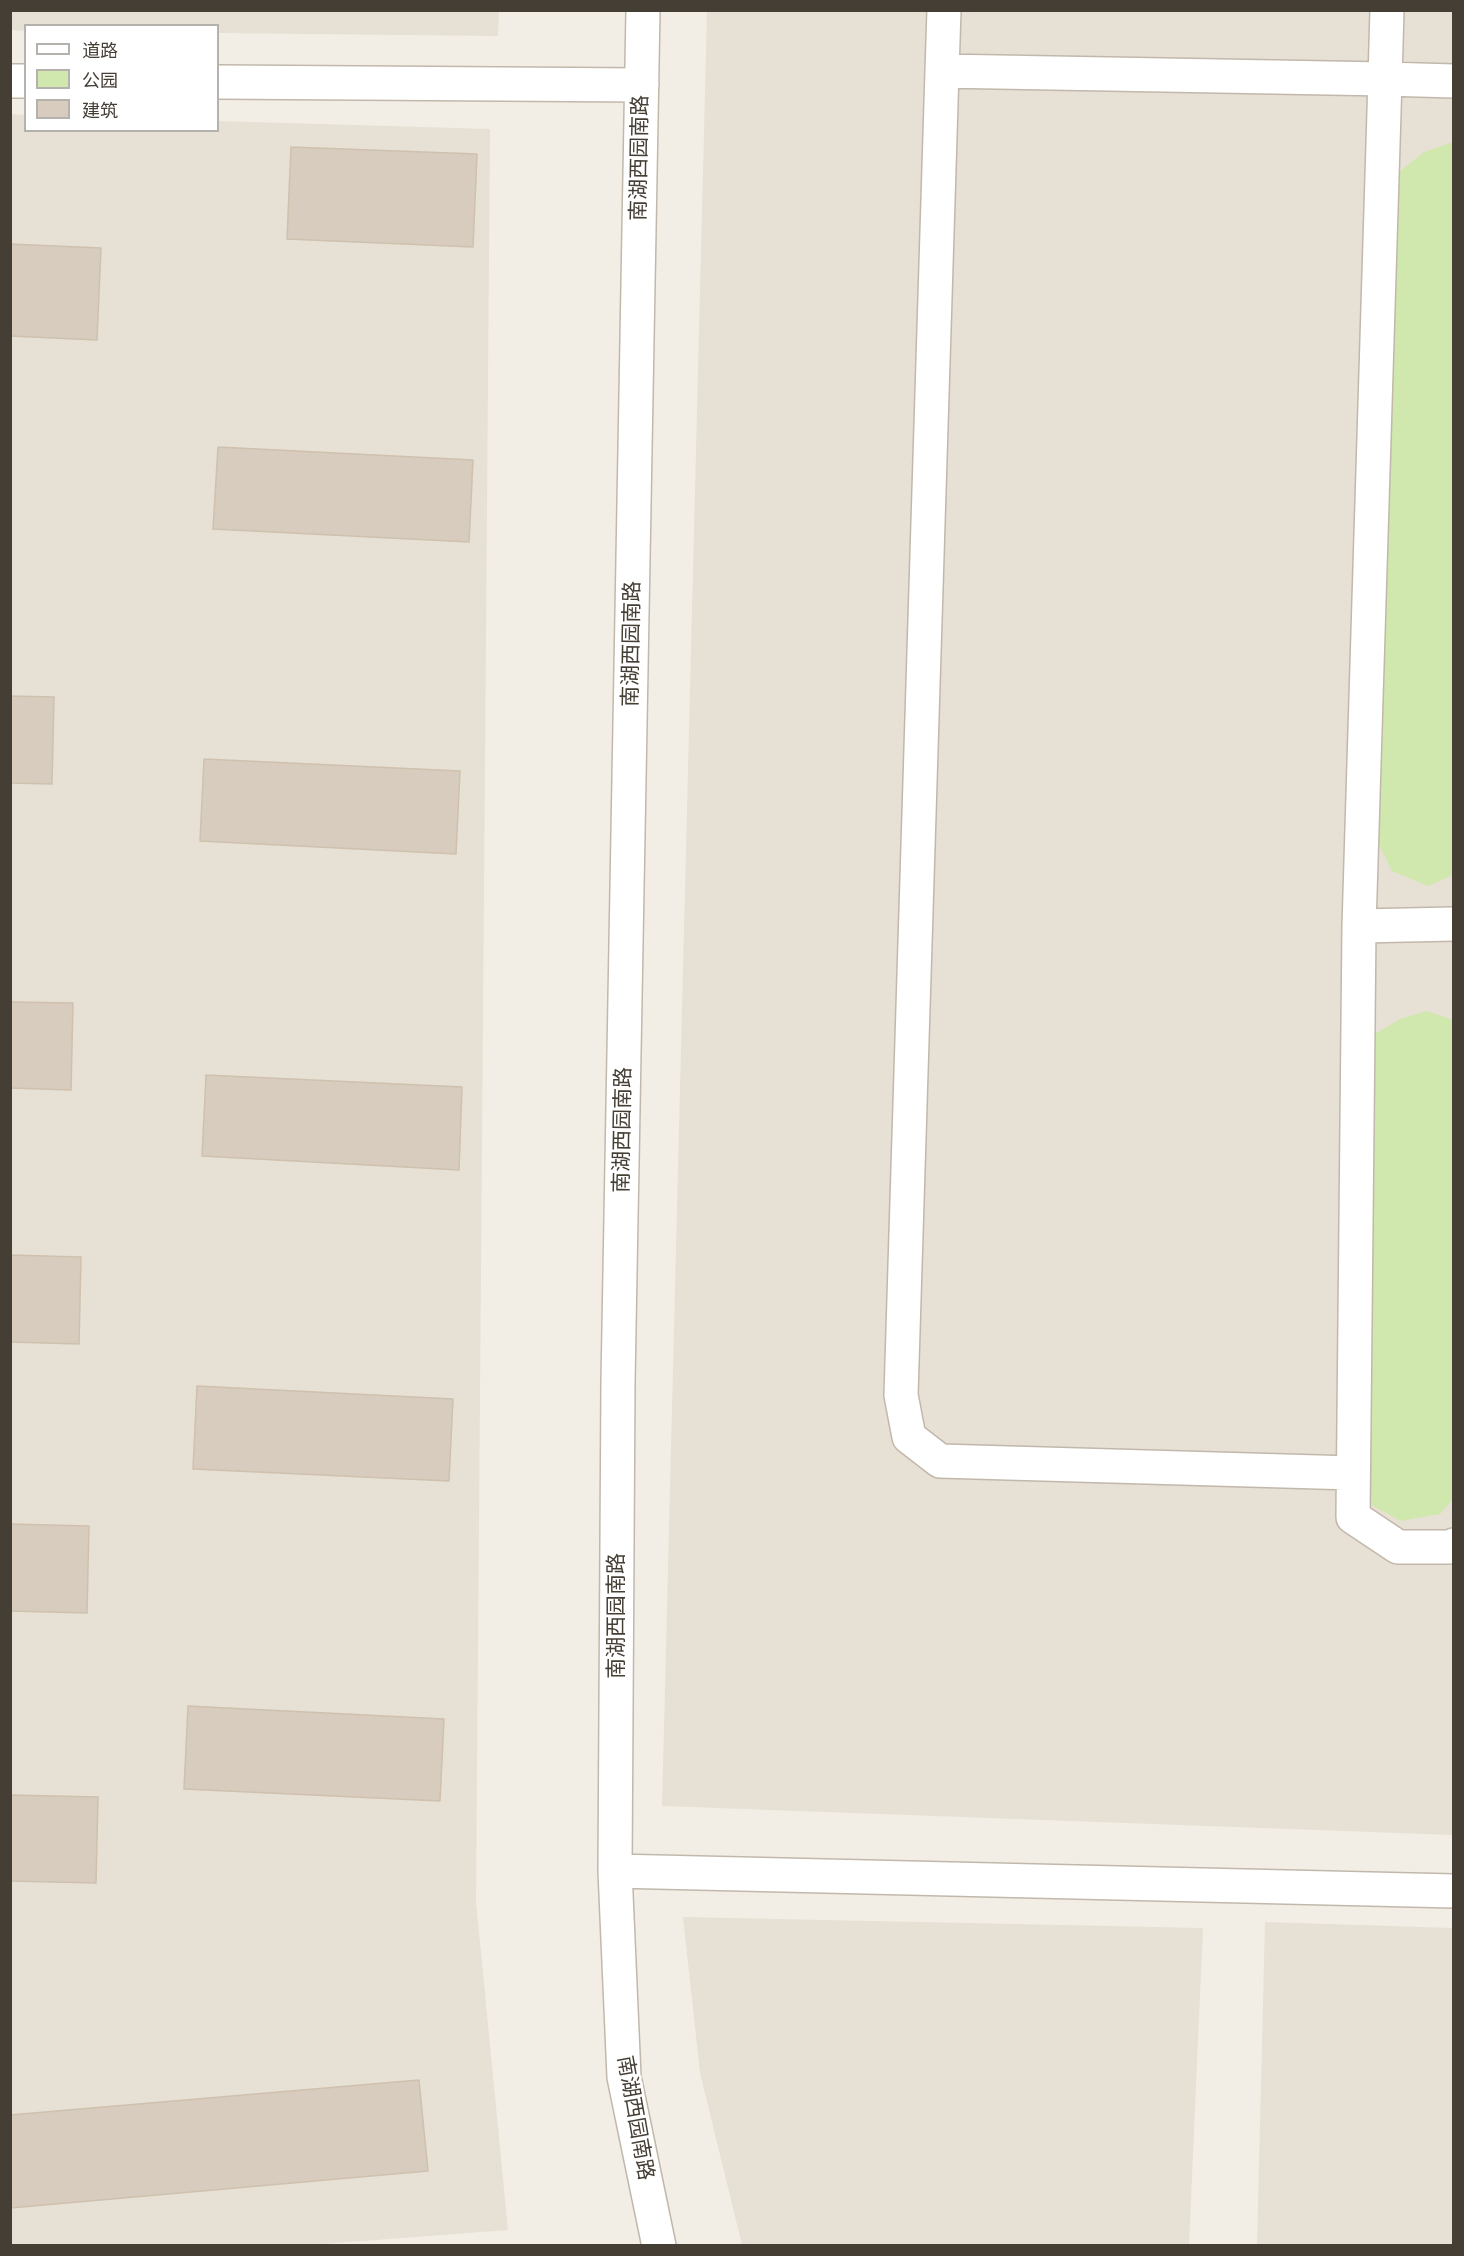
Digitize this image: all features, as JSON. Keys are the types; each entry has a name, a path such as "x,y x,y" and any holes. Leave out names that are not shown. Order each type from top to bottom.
{"street":[{"name":"南湖西园南路","path":"643,10 618,1370 615,1871 624,2077 659,2246"},
{"path":"944,10 901,1395 909,1437 940,1461 1353,1473"},
{"path":"1387,10 1359,926 1353,1517 1398,1546 1451,1547 1454,1545"},
{"path":"942,70 1454,81"},
{"path":"219,82 642,85"},
{"path":"1359,926 1454,924"},
{"path":"615,1871 1454,1891"}],"shaded area":[{"path":"11,10 499,11 498,36 219,33 219,24 24,24 24,31 11,30"},
{"path":"707,11 1453,11 1453,1835 662,1806"},
{"path":"11,114 24,115 24,132 219,132 219,121 490,129 476,1901 508,2230 297,2246 11,2246"},
{"path":"683,1917 1203,1928 1189,2245 742,2245 700,2073"},
{"path":"1265,1922 1453,1928 1453,2245 1257,2245"}],"green space":[{"path":"1453,142 1453,875 1428,886 1392,871 1376,839 1393,177 1424,152"},
{"path":"1427,1011 1453,1020 1453,1499 1440,1514 1401,1521 1371,1505 1358,1476 1375,1034 1400,1019"}],"building":[{"path":"291,147 477,154 473,247 287,239"},
{"path":"10,244 101,248 97,340 10,336"},
{"path":"218,447 473,460 469,542 213,529"},
{"path":"10,696 54,697 52,784 10,783"},
{"path":"204,759 460,771 456,854 200,841"},
{"path":"10,1002 73,1003 71,1090 10,1088"},
{"path":"206,1075 462,1087 459,1170 202,1156"},
{"path":"10,1255 81,1257 79,1344 10,1342"},
{"path":"197,1386 453,1399 449,1481 193,1469"},
{"path":"10,1524 89,1526 87,1613 10,1611"},
{"path":"188,1706 444,1719 440,1801 184,1789"},
{"path":"10,1795 98,1797 96,1883 10,1881"},
{"path":"419,2080 428,2171 10,2208 10,2115"}]}
